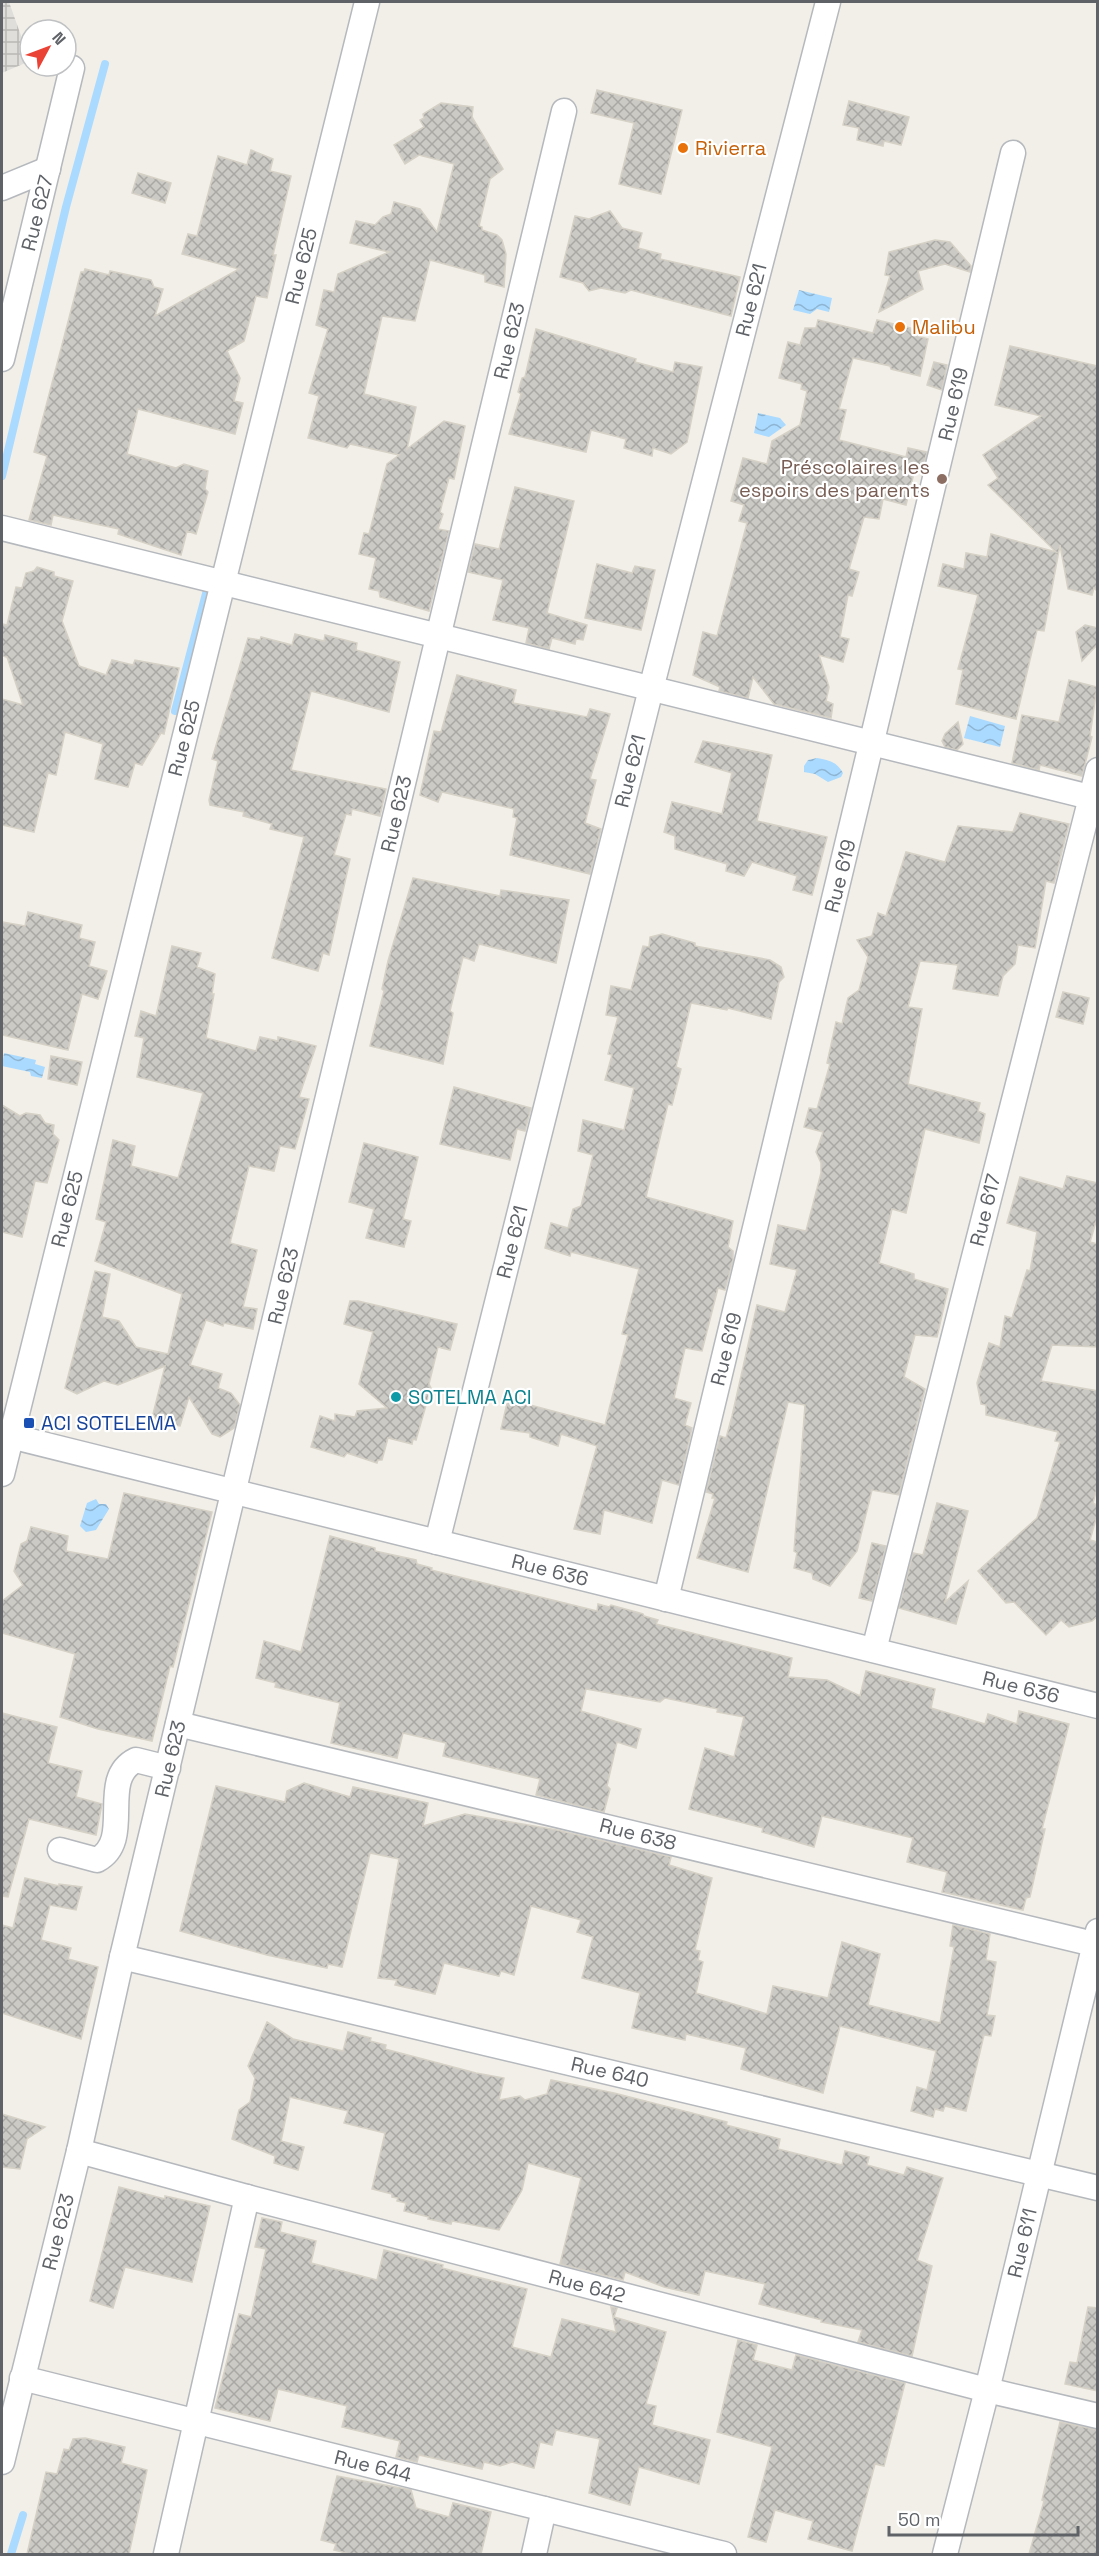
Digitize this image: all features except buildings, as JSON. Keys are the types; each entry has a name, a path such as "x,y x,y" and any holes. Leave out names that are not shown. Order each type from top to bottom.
{"street":[{"name":"Rue 625","path":"2,1474 6,1435 223,583 367,2"},
{"name":"Rue 621","path":"437,1542 651,689 828,2"},
{"name":"Rue 627","path":"2,359 70,78"},
{"name":"Rue 623","path":"3,2449 79,2151 122,1957 564,111"},
{"name":"Rue 619","path":"666,1599 1013,153"},
{"path":"2,188 48,169"},
{"path":"2,528 1094,798"},
{"name":"Rue 617","path":"874,1650 1094,798 1098,770"},
{"name":"Rue 636","path":"6,1435 1098,1706"},
{"name":"Rue 638","path":"178,1724 1096,1940"},
{"path":"60,1850 97,1860 108,1854 114,1844 119,1775 126,1764 136,1760 168,1768"},
{"name":"Rue 611","path":"945,2554 1096,1940"},
{"name":"Rue 640","path":"122,1957 1098,2188"},
{"name":"Rue 642","path":"79,2151 987,2390 1098,2416"},
{"path":"173,2553 197,2422 247,2197"},
{"name":"Rue 644","path":"22,2378 724,2554"},
{"path":"534,2554 544,2509"}],"shaded area":[{"path":"2,2 9,2 18,27 18,66 2,73"}],"water":[{"path":"799,290 832,298 829,312 817,309 810,314 793,310"},
{"path":"758,413 780,418 786,425 769,437 754,433"},
{"path":"970,716 1005,726 1000,747 964,738"},
{"path":"817,758 835,764 843,773 841,777 828,782 815,774 804,772 804,766 808,760"},
{"path":"4,1053 36,1060 35,1064 45,1067 42,1078 31,1076 30,1072 2,1066"},
{"path":"96,1499 99,1504 106,1504 109,1509 96,1530 86,1532 80,1526 87,1503"}],"waterway":[{"path":"2,476 66,207 105,64"},
{"path":"175,711 208,586 205,585"},
{"path":"11,2554 23,2515"}],"place":[{"name":"Rivierra","path":"683,148"},
{"name":"Malibu","path":"900,327"},
{"name":"Préscolaires les espoirs des parents","path":"942,479"},
{"name":"SOTELMA ACI","path":"396,1397"},
{"name":"ACI SOTELEMA","path":"29,1423"}]}
